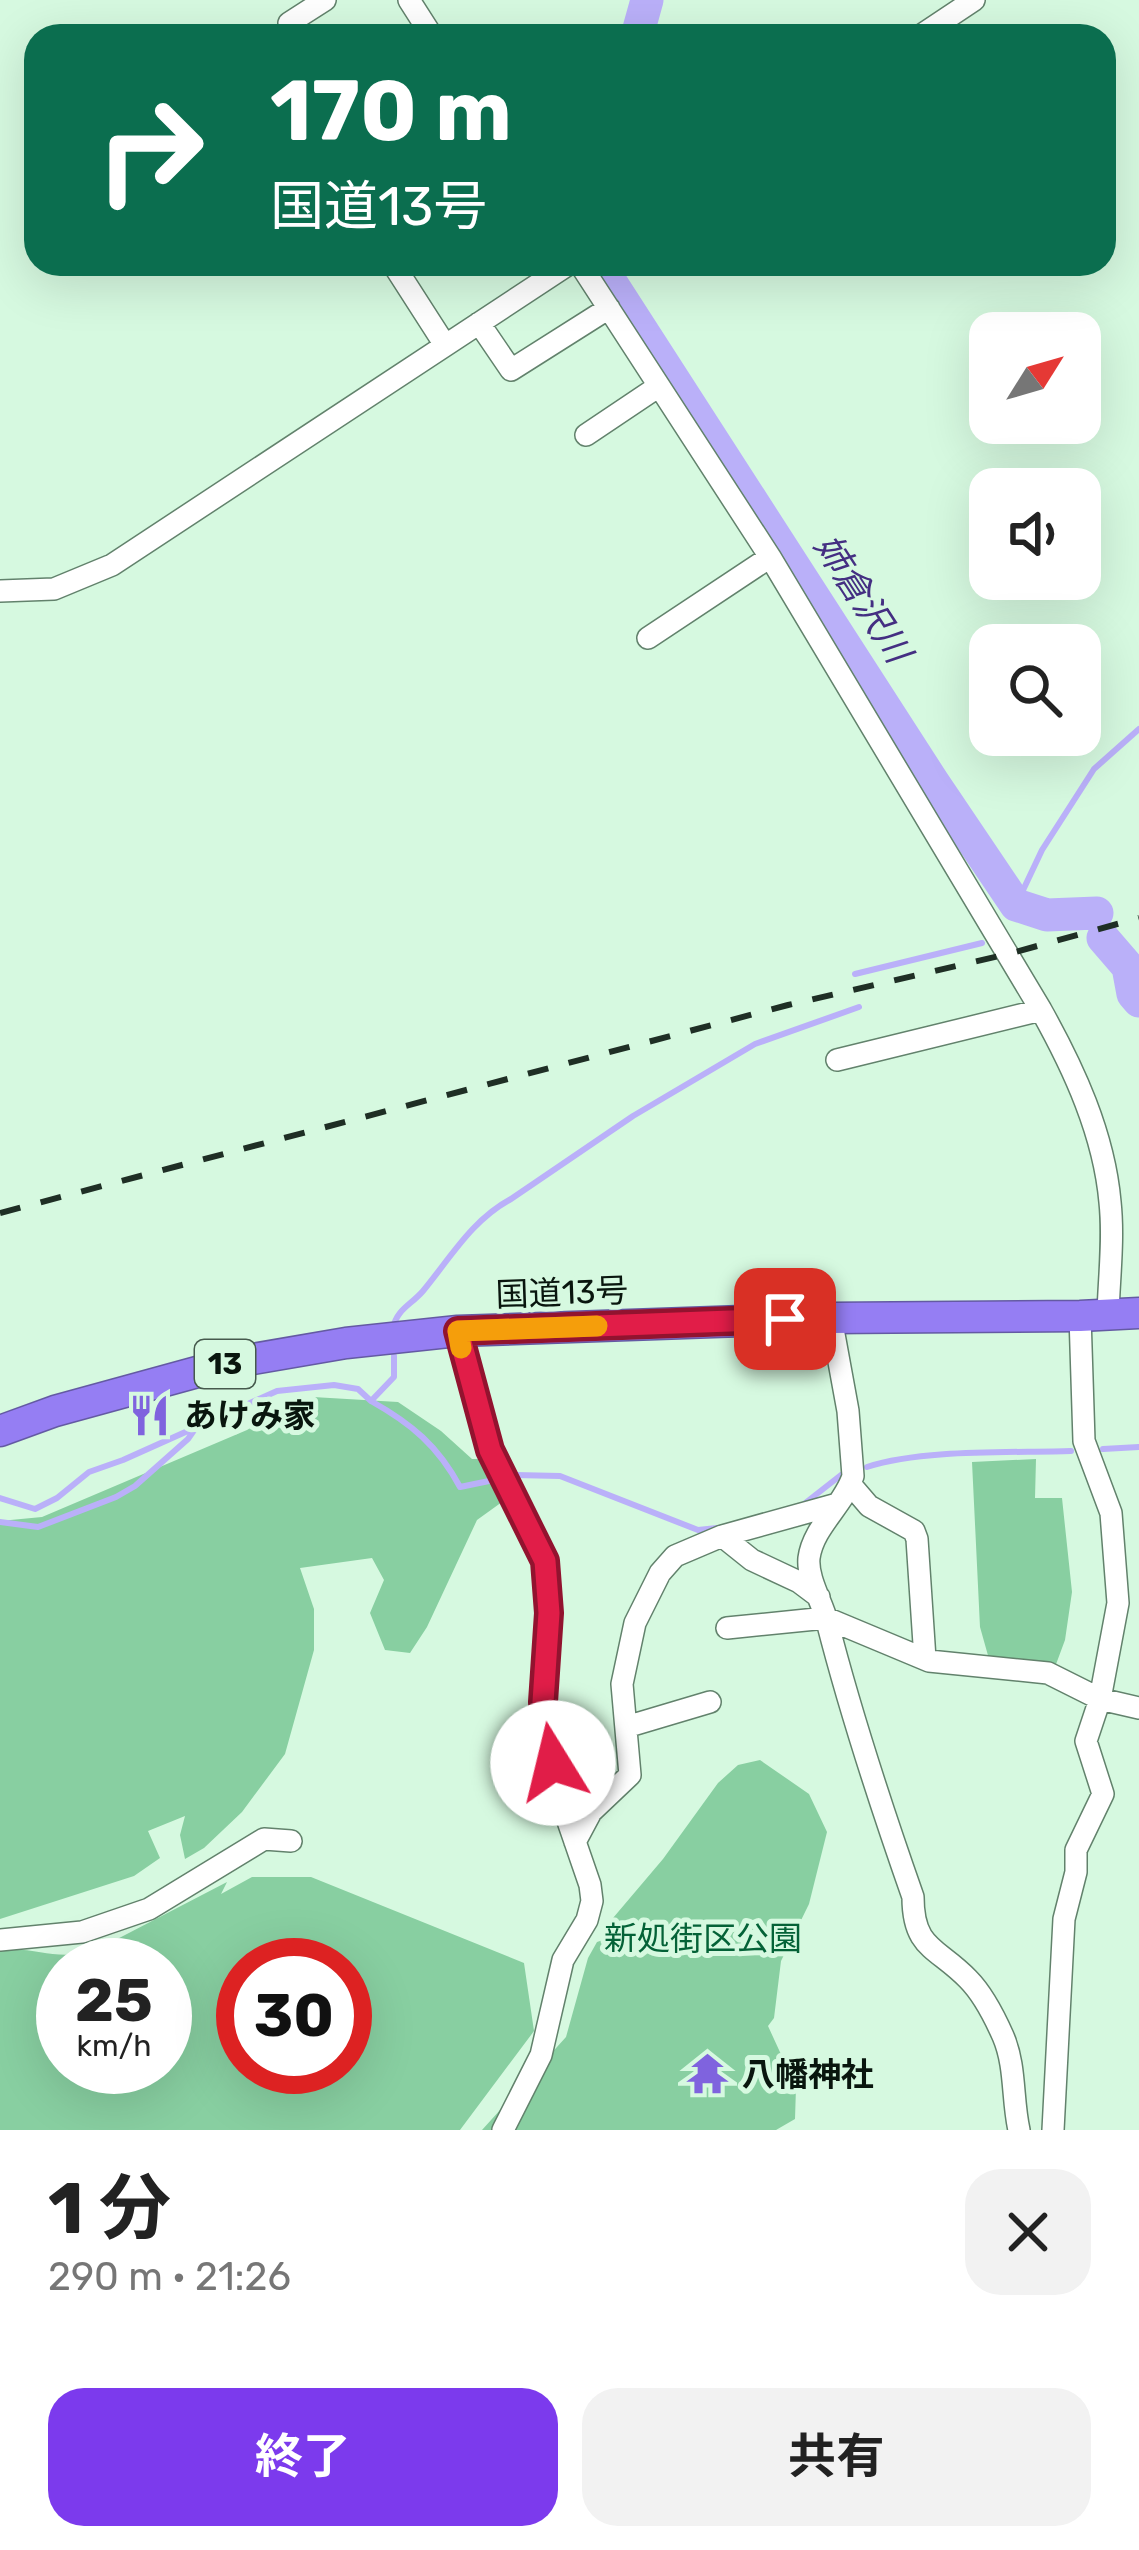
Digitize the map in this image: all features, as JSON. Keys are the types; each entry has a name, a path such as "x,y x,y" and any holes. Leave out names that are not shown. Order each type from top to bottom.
{"highway":[{"name":"国道13号","path":"0,1431 230,1363 346,1343 458,1331 1139,1313"}],"street":[{"path":"289,23 325,0"},
{"path":"938,24 974,0"},
{"path":"402,276 445,345"},
{"path":"0,591 54,589 112,565 551,276"},
{"path":"588,276 770,557 1041,1010 1071,1067 1099,1140 1111,1203 1094,1315 1084,1441 1112,1513 1118,1603 1100,1700 1086,1742 1103,1794 1076,1850 1076,1872 1064,1919 1053,2130"},
{"path":"479,323 511,370 609,308"},
{"path":"586,435 659,386"},
{"path":"648,638 770,557"},
{"path":"837,1060 1041,1010"},
{"path":"831,1318 848,1412 853,1476 809,1557 811,1574 846,1696 914,1898 916,1931 972,1982 1002,2033 1012,2069 1019,2130"},
{"path":"458,1331 490,1450 545,1561 549,1613 543,1702 560,1798 592,1901 587,1920 562,1960 541,2056 503,2130"},
{"path":"850,1484 869,1506 914,1531 925,1660"},
{"path":"575,1842 591,1812 630,1775 622,1684 635,1623 660,1574 675,1556 722,1536 837,1504"},
{"path":"722,1536 752,1560 800,1582 823,1608 925,1660 1048,1673 1100,1700 1139,1708"},
{"path":"727,1628 823,1608"},
{"path":"626,1727 710,1702"},
{"path":"0,1940 82,1932 148,1910 264,1839 292,1841"}],"green space":[{"path":"313,1397 398,1402 472,1459 487,1459 506,1485 502,1502 477,1520 410,1653 385,1650 370,1613 384,1580 372,1558 300,1568 314,1609 314,1650 285,1754 242,1812 204,1848 185,1859 180,1835 185,1816 148,1831 160,1858 134,1876 0,1919 0,1521 42,1517"},
{"path":"1036,1459 1035,1498 1062,1498 1072,1592 1065,1640 1055,1667 989,1659 980,1627 972,1462"},
{"name":"新処街区公園","path":"760,1760 809,1794 827,1832 809,1904 781,1961 774,2018 768,2026 796,2087 795,2119 776,2130 482,2130 566,2037 588,1958 597,1942 612,1937 613,1918 718,1783 738,1765"},
{"path":"252,1877 311,1877 524,1963 534,2031 460,2130 0,2130 0,1950 36,1951 36,2094 192,2094 192,1938 119,1938 227,1882 221,1894"}],"waterway":[{"name":"姉倉沢川","path":"640,24 647,0"},
{"name":"姉倉沢川","path":"607,276 1016,905 1047,915 1097,913"},
{"path":"1016,905 1042,850 1094,769 1139,729"},
{"name":"姉倉沢川","path":"1103,938 1128,967 1139,1001"},
{"path":"855,974 982,943"},
{"path":"393,1328 401,1312 463,1240 497,1208 633,1116 755,1044 859,1007"},
{"path":"0,1498 35,1509 89,1472 277,1391 334,1385 358,1389 371,1401 394,1377 394,1356"},
{"path":"371,1401 423,1437 460,1487 489,1481"},
{"path":"0,1522 38,1527 116,1497 135,1486 197,1426"},
{"path":"1103,1449 1139,1447"},
{"path":"867,1467 940,1455 1071,1451"},
{"path":"515,1475 560,1476 698,1530 717,1528"},
{"path":"804,1504 841,1475"}],"railway":[{"path":"0,1213 788,1005 1139,918"}],"slow traffic":[{"path":"461,1348 458,1331 597,1326"}],"place":[{"name":"あけみ家","path":"150,1415"},
{"name":"八幡神社","path":"708,2074"}],"route":[{"path":"553,1763 543,1702 549,1613 545,1561 490,1450 458,1331 785,1319"}]}
